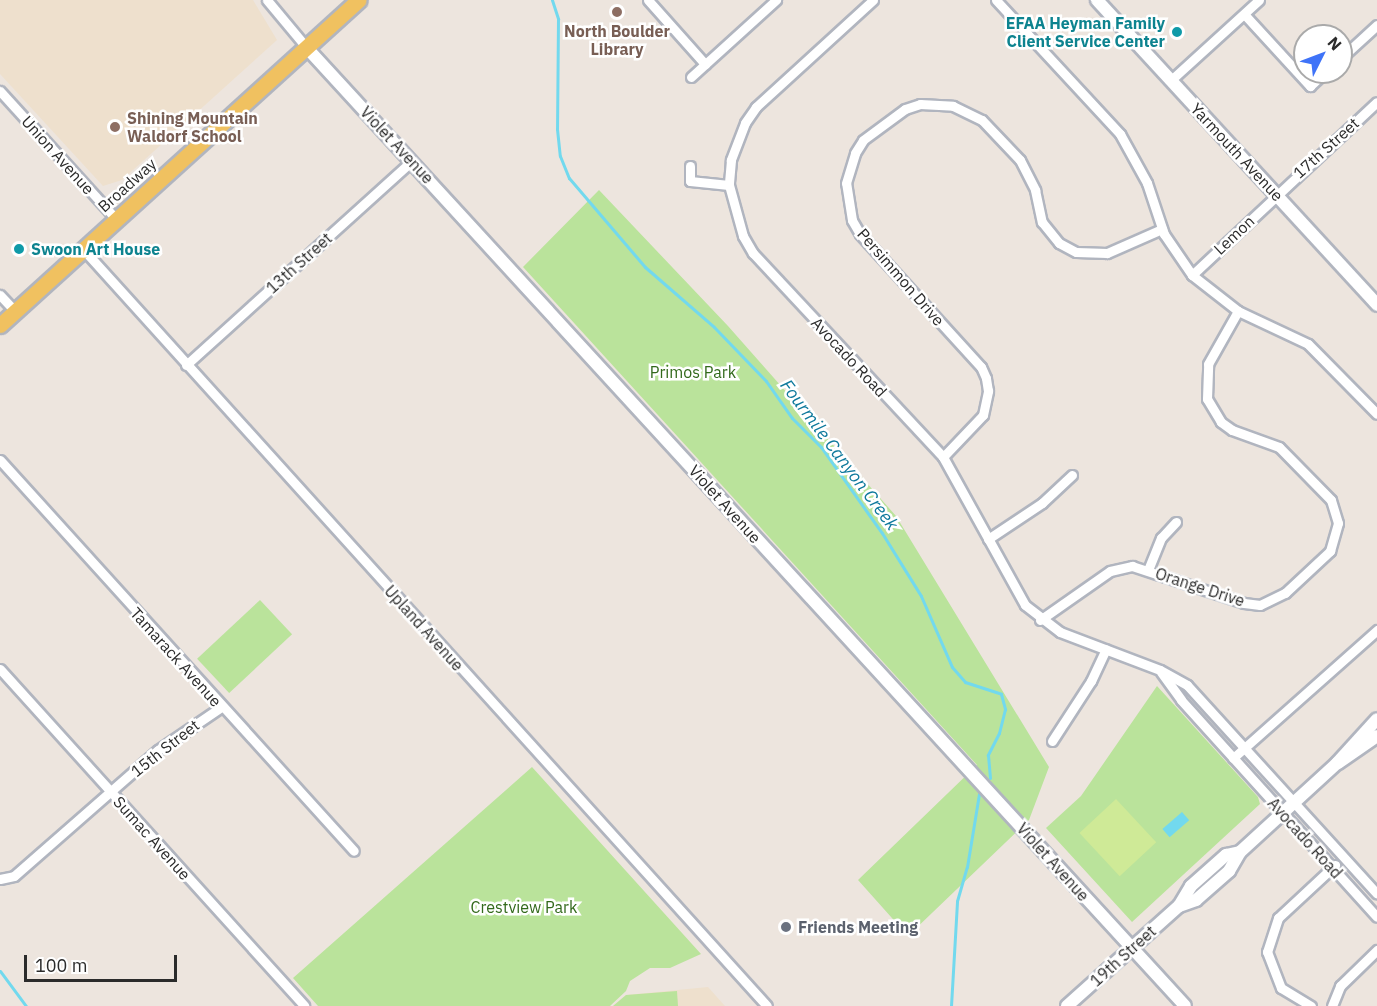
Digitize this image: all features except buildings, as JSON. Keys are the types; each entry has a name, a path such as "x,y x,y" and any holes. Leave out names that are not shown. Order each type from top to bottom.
{"main road":[{"name":"Broadway","path":"0,325 359,0"}],"street":[{"name":"Violet Avenue","path":"267,0 307,48 1185,1006"},
{"path":"648,0 705,64"},
{"name":"Avocado Road","path":"873,0 756,107 737,141 729,185 735,218 753,253 943,457 1021,599 1040,620 1060,632 1160,670 1187,685 1377,894"},
{"path":"996,0 1120,134 1148,183 1162,229 1192,275 1238,311 1265,317 1308,344 1377,414"},
{"name":"Yarmouth Avenue","path":"1097,0 1377,305"},
{"path":"1170,80 1259,0"},
{"path":"691,76 771,2"},
{"path":"1244,14 1293,67"},
{"path":"1353,47 1377,25"},
{"name":"Union Avenue","path":"0,91 116,219"},
{"name":"17th Street","path":"1276,195 1377,102"},
{"name":"Persimmon Drive","path":"943,457 983,415 988,397 986,378 981,367 860,234 852,220 846,183 855,153 863,140 905,109 928,104 953,106 982,120 1020,160 1035,190 1042,222 1059,243 1076,252 1107,253 1162,229"},
{"name":"13th Street","path":"186,365 412,161"},
{"path":"690,166 690,181 729,185"},
{"name":"Lemon","path":"1192,275 1276,195"},
{"name":"Upland Avenue","path":"83,249 767,1006"},
{"path":"0,295 15,311"},
{"name":"Orange Drive","path":"1040,620 1110,571 1132,566 1244,603 1260,605 1286,593 1330,551 1337,536 1336,511 1331,500 1291,457 1266,440 1232,430 1217,417 1207,399 1208,364 1238,311"},
{"name":"Tamarack Avenue","path":"0,460 221,707 354,851"},
{"path":"987,539 1042,503 1072,475"},
{"path":"1148,570 1161,538 1176,522"},
{"path":"1233,758 1377,630"},
{"path":"1052,741 1091,681 1106,649"},
{"name":"Sumac Avenue","path":"0,669 304,1006"},
{"name":"Avocado Road","path":"1160,670 1233,758 1377,917"},
{"name":"15th Street","path":"0,879 14,876 180,732 221,707"},
{"name":"19th Street","path":"1067,1006 1179,906 1191,886 1226,855 1240,852 1337,764 1377,719"},
{"name":"19th Street","path":"1337,764 1354,756 1377,736"},
{"path":"1311,1006 1281,988 1263,952 1278,918 1344,857"},
{"path":"1332,1006 1340,986 1377,950"}],"shaded area":[{"name":"Shining Mountain Waldorf School","path":"0,0 253,0 277,40 122,180 103,186 0,74"},
{"path":"708,987 725,1006 613,1006 626,995"}],"green space":[{"name":"Primos Park","path":"599,190 728,326 896,516 1049,767 1029,820 908,936 858,880 977,765 523,267"},
{"path":"260,600 292,634 229,693 197,659"},
{"path":"1157,686 1258,797 1260,804 1132,922 1046,828 1081,796"},
{"name":"Crestview Park","path":"532,767 701,954 670,968 650,968 630,981 626,991 610,1006 318,1006 293,978"},
{"path":"1116,799 1156,842 1120,876 1079,833"},
{"path":"677,991 678,1006 613,1006 626,995"}],"water":[{"path":"1182,812 1189,820 1170,837 1162,829"}],"waterway":[{"name":"Fourmile Canyon Creek","path":"552,0 558,19 557,129 560,156 569,178 645,267 714,327 766,381 792,418 821,447 882,533 921,596 952,667 965,682 1001,694 1005,709 999,733 988,755 990,778"},
{"name":"Fourmile Canyon Creek","path":"951,1006 957,901 967,867 979,794"},
{"path":"0,971 26,1006"}],"place":[{"name":"North Boulder Library","path":"617,12"},
{"name":"EFAA Heyman Family Client Service Center","path":"1177,32"},
{"name":"Shining Mountain Waldorf School","path":"115,127"},
{"name":"Swoon Art House","path":"19,249"},
{"name":"Friends Meeting","path":"786,927"}]}
